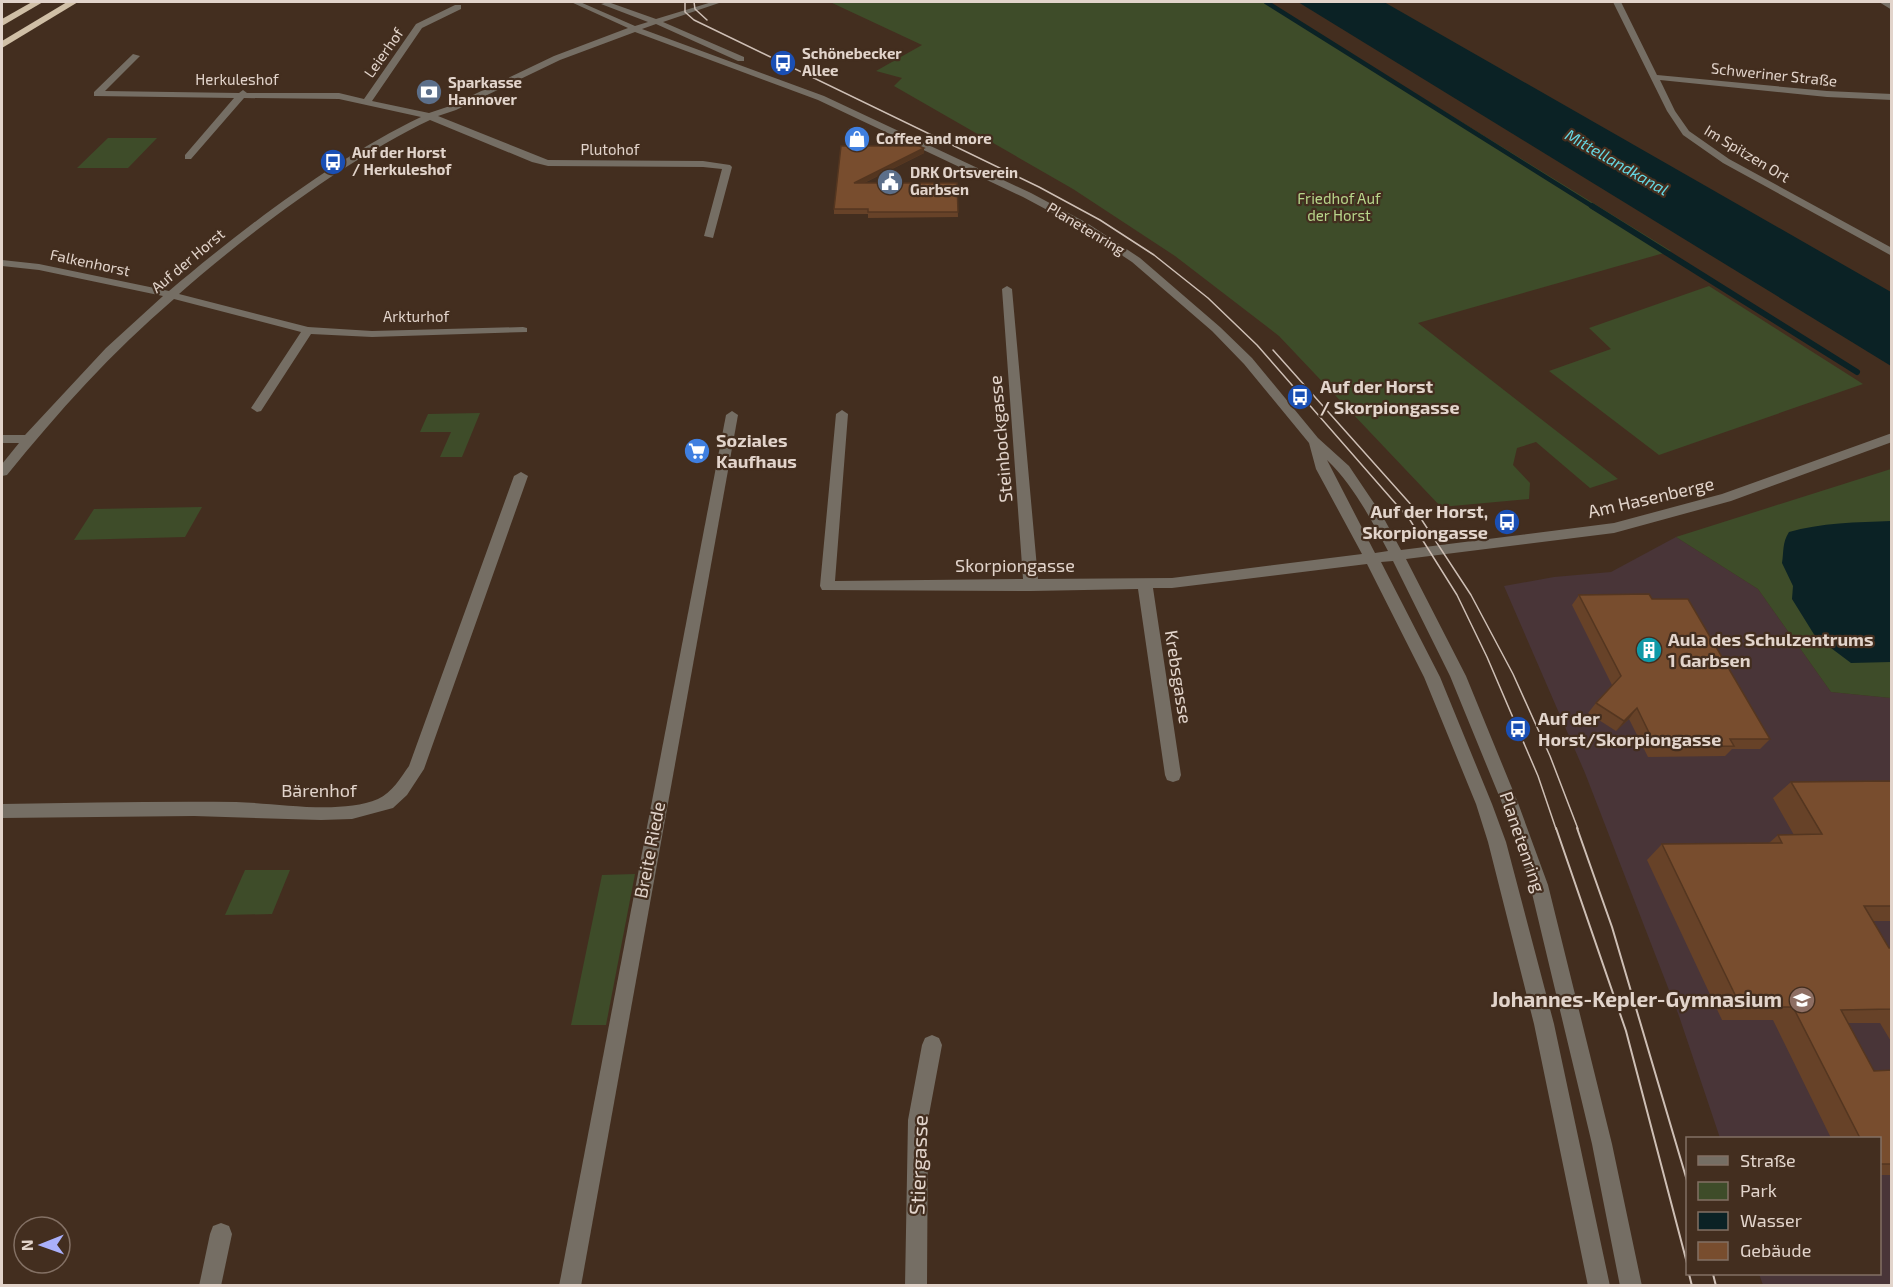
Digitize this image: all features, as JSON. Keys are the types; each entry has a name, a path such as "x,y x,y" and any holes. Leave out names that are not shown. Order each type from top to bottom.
{"highway":[{"path":"2,23 38,2"},
{"path":"2,45 73,2"}],"street":[{"path":"575,2 622,22"},
{"path":"599,2 642,16"},
{"path":"605,28 689,2"},
{"name":"Auf der Horst","path":"2,472 28,439 89,373 172,295 288,203 357,158 429,116 450,110 534,68 635,28 718,2"},
{"name":"Im Spitzen Ort","path":"1617,2 1671,111 1686,133 1703,148 1892,253"},
{"path":"1883,2 1892,8"},
{"name":"Leierhof","path":"368,101 419,26 458,6"},
{"name":"Planetenring","path":"642,16 722,50 804,91 1027,195 1083,225 1136,260 1232,345 1314,441 1344,469 1377,518 1398,556 1458,676 1510,803 1539,885 1602,1144 1631,1286"},
{"name":"Planetenring","path":"622,22 804,91"},
{"path":"510,69 576,40"},
{"name":"Herkuleshof","path":"136,56 97,94 243,93 331,96 368,101 429,116"},
{"name":"Schweriner Straße","path":"1654,77 1827,94 1892,97"},
{"path":"188,156 243,93"},
{"name":"Auf der Horst","path":"429,116 437,105 448,99"},
{"name":"Plutohof","path":"429,116 535,160 548,163 572,165 703,164 728,167 709,237"},
{"name":"Falkenhorst","path":"2,263 39,267 172,295"},
{"name":"Steinbockgasse","path":"1007,289 1031,586"},
{"name":"Arkturhof","path":"172,295 308,330 372,334 523,330"},
{"path":"257,408 308,330"},
{"name":"Skorpiongasse","path":"842,414 827,586 1144,585 1198,581 1373,559"},
{"name":"Breite Riede","path":"570,1286 732,415"},
{"path":"2,439 28,439"},
{"name":"Planetenring","path":"1314,441 1323,469 1373,559 1432,677 1484,804 1497,842 1546,1035 1599,1286"},
{"name":"Am Hasenberge","path":"1373,559 1614,528 1726,498 1888,441"},
{"name":"Bärenhof","path":"2,811 258,810 322,813 366,810 385,804 416,769 521,476"},
{"name":"Krebsgasse","path":"1144,585 1173,775"},
{"name":"Stiergasse","path":"916,1286 918,1120 932,1045"},
{"path":"210,1286 221,1234"}],"shaded area":[{"path":"1676,537 1758,589 1831,692 1891,698 1891,1285 1763,1285 1759,1275 1881,1275 1881,1137 1720,1137 1679,1016 1585,773 1504,586 1554,577 1611,572"}],"green space":[{"name":"Friedhof Auf der Horst","path":"830,2 1267,2 1671,251 1418,323 1618,479 1590,488 1536,442 1517,448 1513,465 1530,483 1529,499 1441,507 1279,336 1175,256 1073,189 894,86 902,78 876,71 922,45"},
{"path":"108,138 157,138 128,168 77,168"},
{"path":"1709,286 1863,384 1659,455 1549,371 1611,349 1589,328"},
{"path":"480,413 462,457 440,457 451,432 420,432 428,414"},
{"path":"1891,469 1891,698 1831,692 1758,589 1676,537"},
{"path":"202,507 185,537 74,540 94,509"},
{"path":"245,870 290,870 272,914 225,915"},
{"path":"635,874 606,1025 571,1025 602,875"}],"water":[{"name":"Mittellandkanal","path":"1298,2 1384,2 1891,292 1891,366"},
{"path":"1891,521 1891,662 1851,663 1815,636 1792,599 1793,586 1782,563 1785,540 1789,532 1813,527"}],"building":[{"path":"841,146 919,146 924,148 854,183 957,183 958,212 868,212 868,209 834,209"},
{"name":"Aula des Schulzentrums 1 Garbsen","path":"1649,594 1652,599 1688,599 1770,739 1730,739 1734,746 1656,747 1637,708 1624,721 1596,703 1621,676 1579,595"},
{"name":"Johannes-Kepler-Gymnasium","path":"1892,781 1892,906 1864,906 1889,948 1892,948 1892,1009 1841,1010 1874,1071 1892,1070 1892,1164 1881,1164 1881,1137 1859,1137 1793,1007 1741,1007 1662,844 1782,843 1778,835 1822,834 1791,782"}],"waterway":[{"path":"1266,2 1595,208"},
{"path":"1592,206 1857,372"}],"tram line":[{"path":"685,2 685,12 694,20 1039,187 1100,220 1154,255 1208,298 1257,345 1410,520 1457,595 1487,657 1538,776 1556,829"},
{"path":"694,2 695,9 707,20"},
{"path":"1273,350 1414,508 1471,595 1513,674 1550,756 1578,829"},
{"path":"1556,828 1626,1031 1686,1259"},
{"path":"1577,828 1612,927 1686,1177"},
{"path":"1689,1275 1692,1286"},
{"path":"1713,1275 1716,1286"}],"place":[{"name":"Schönebecker Allee","path":"783,63"},
{"name":"Sparkasse Hannover","path":"429,92"},
{"name":"Coffee and more","path":"857,139"},
{"name":"Auf der Horst / Herkuleshof","path":"333,162"},
{"name":"DRK Ortsverein Garbsen","path":"890,182"},
{"name":"Auf der Horst / Skorpiongasse","path":"1300,397"},
{"name":"Soziales Kaufhaus","path":"697,451"},
{"name":"Auf der Horst, Skorpiongasse","path":"1507,522"},
{"name":"Aula des Schulzentrums 1 Garbsen","path":"1649,650"},
{"name":"Auf der Horst/Skorpiongasse","path":"1518,729"},
{"name":"Johannes-Kepler-Gymnasium","path":"1802,1000"}]}
